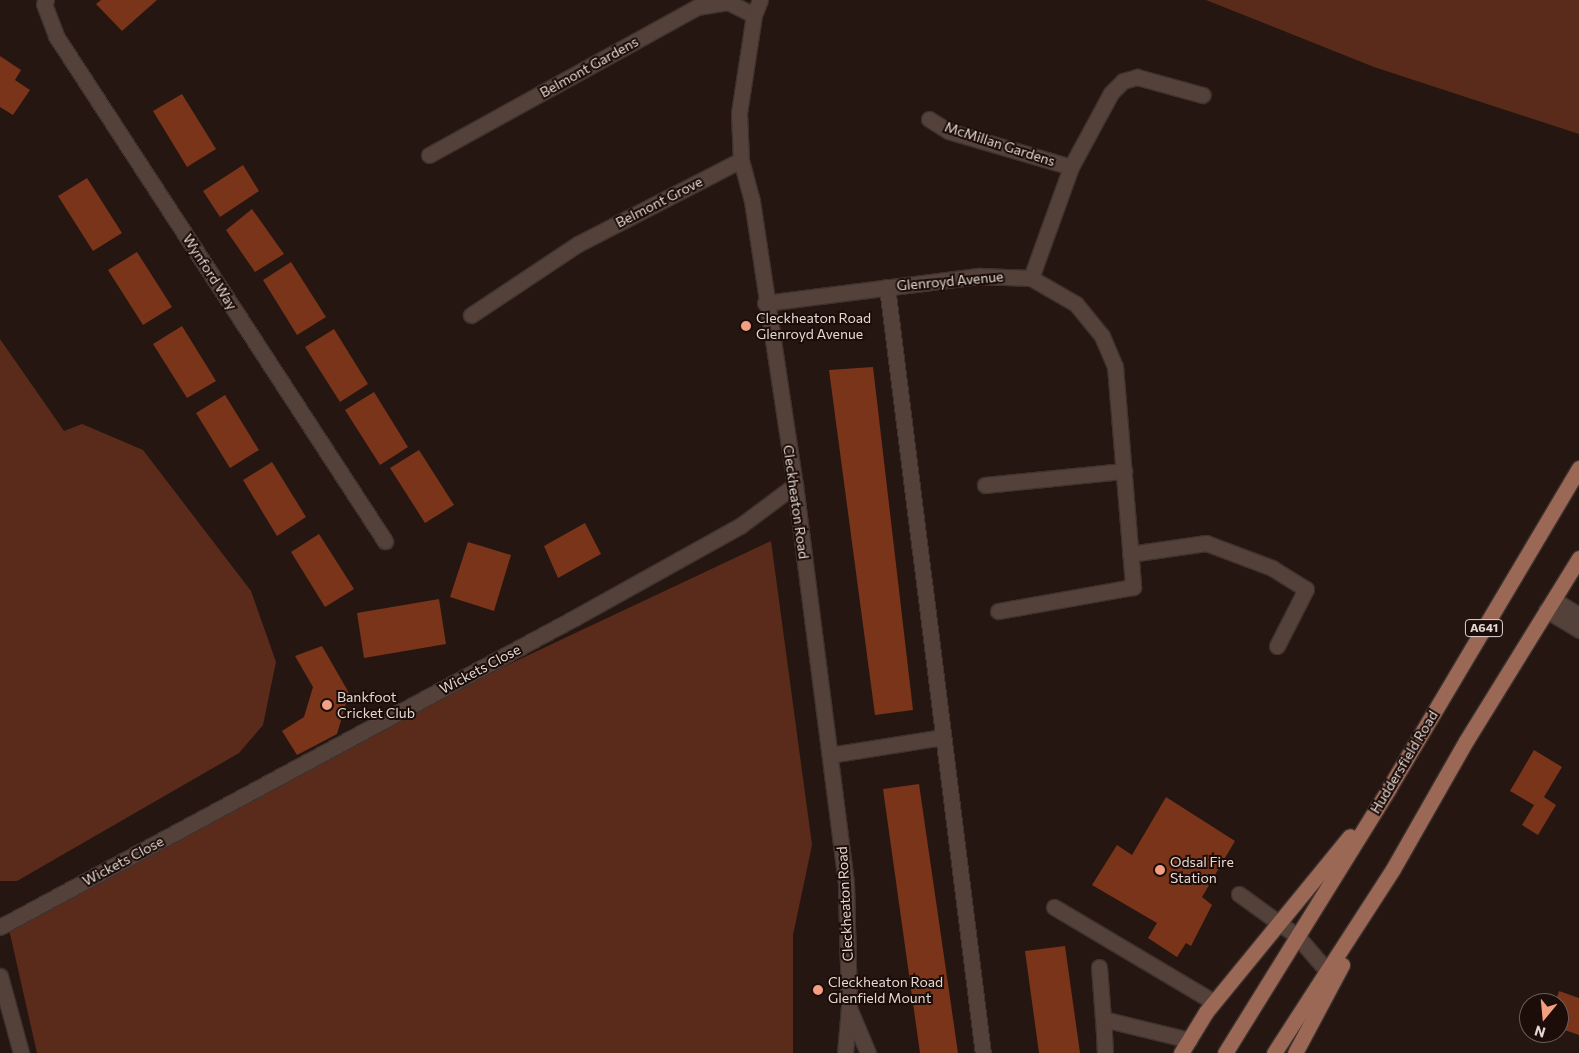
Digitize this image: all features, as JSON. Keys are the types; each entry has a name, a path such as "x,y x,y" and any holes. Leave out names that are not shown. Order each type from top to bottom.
{"main road":[{"name":"Huddersfield Road","path":"1225,1053 1389,788 1579,468"},
{"path":"1274,1053 1331,974 1466,741 1579,558"},
{"path":"1181,1053 1214,1002 1389,788"},
{"path":"1295,1053 1331,974"}],"street":[{"name":"Wynford Way","path":"46,0 44,4 56,36 385,541"},
{"name":"Cleckheaton Road","path":"760,0 754,16 739,113 741,160 752,200 766,303 795,485 846,883 849,1008 845,1053"},
{"name":"Belmont Gardens","path":"429,155 697,7 728,2 754,16"},
{"name":"McMillan Gardens","path":"1030,278 1071,167 1111,93 1123,82 1137,77 1203,95"},
{"name":"McMillan Gardens","path":"929,119 948,131 1071,167"},
{"name":"Belmont Grove","path":"471,315 578,244 741,160"},
{"name":"Glenroyd Avenue","path":"766,303 980,276 1030,278 1076,304 1102,336 1115,366 1133,587 998,611"},
{"path":"887,287 983,1053"},
{"path":"985,485 1124,471"},
{"name":"Wickets Close","path":"0,927 578,616 740,526 795,485"},
{"path":"1130,554 1206,543 1272,568 1306,589 1277,646"},
{"path":"1550,605 1579,614"},
{"path":"1550,605 1579,630"},
{"path":"830,755 943,737"},
{"path":"1238,894 1297,936 1331,974"},
{"path":"1054,907 1214,1002"},
{"path":"1100,967 1105,1053"},
{"path":"0,976 22,1053"},
{"name":"Cleckheaton Road","path":"849,1008 868,1053"},
{"path":"1103,1019 1189,1040"}],"shaded area":[{"path":"1206,0 1579,0 1579,134 1374,67"},
{"path":"0,339 64,431 82,424 143,450 251,591 276,662 263,725 239,753 17,881 0,881"},
{"path":"771,541 812,845 793,935 793,1053 37,1053 8,925 352,738"}],"building":[{"path":"101,0 157,0 122,31 96,4"},
{"path":"0,56 21,70 15,80 30,90 13,115 0,107"},
{"path":"182,94 216,149 187,167 153,111"},
{"path":"243,165 259,191 220,217 203,191"},
{"path":"87,178 122,233 93,251 58,196"},
{"path":"252,209 284,254 255,272 226,230"},
{"path":"137,252 172,307 143,325 108,270"},
{"path":"291,262 326,317 297,335 263,280"},
{"path":"182,326 216,381 187,398 153,344"},
{"path":"334,329 368,384 340,402 305,347"},
{"path":"873,367 913,710 875,715 829,370"},
{"path":"374,392 408,447 380,465 345,410"},
{"path":"225,395 259,450 230,468 196,413"},
{"path":"419,450 454,505 425,523 390,468"},
{"path":"272,462 306,517 277,536 243,480"},
{"path":"585,523 601,554 558,578 544,546"},
{"path":"319,534 354,589 325,607 291,552"},
{"path":"468,542 511,555 494,611 450,597"},
{"path":"439,599 446,644 364,658 357,613"},
{"name":"Bankfoot Cricket Club","path":"322,646 349,693 337,734 297,755 282,731 304,717 313,687 295,656"},
{"path":"1534,750 1562,767 1544,797 1556,805 1538,835 1522,825 1534,805 1510,791"},
{"path":"919,784 958,1053 920,1053 883,789"},
{"name":"Odsal Fire Station","path":"1166,797 1235,841 1202,897 1212,905 1191,946 1186,943 1177,957 1148,938 1157,923 1092,885 1117,845 1132,855"},
{"path":"1065,946 1080,1053 1039,1053 1025,951"},
{"path":"1569,994 1579,998 1579,1035 1569,1032"}],"place":[{"name":"Cleckheaton Road Glenroyd Avenue","path":"746,326"},
{"name":"Bankfoot Cricket Club","path":"327,705"},
{"name":"Odsal Fire Station","path":"1160,870"},
{"name":"Cleckheaton Road Glenfield Mount","path":"818,990"}]}
